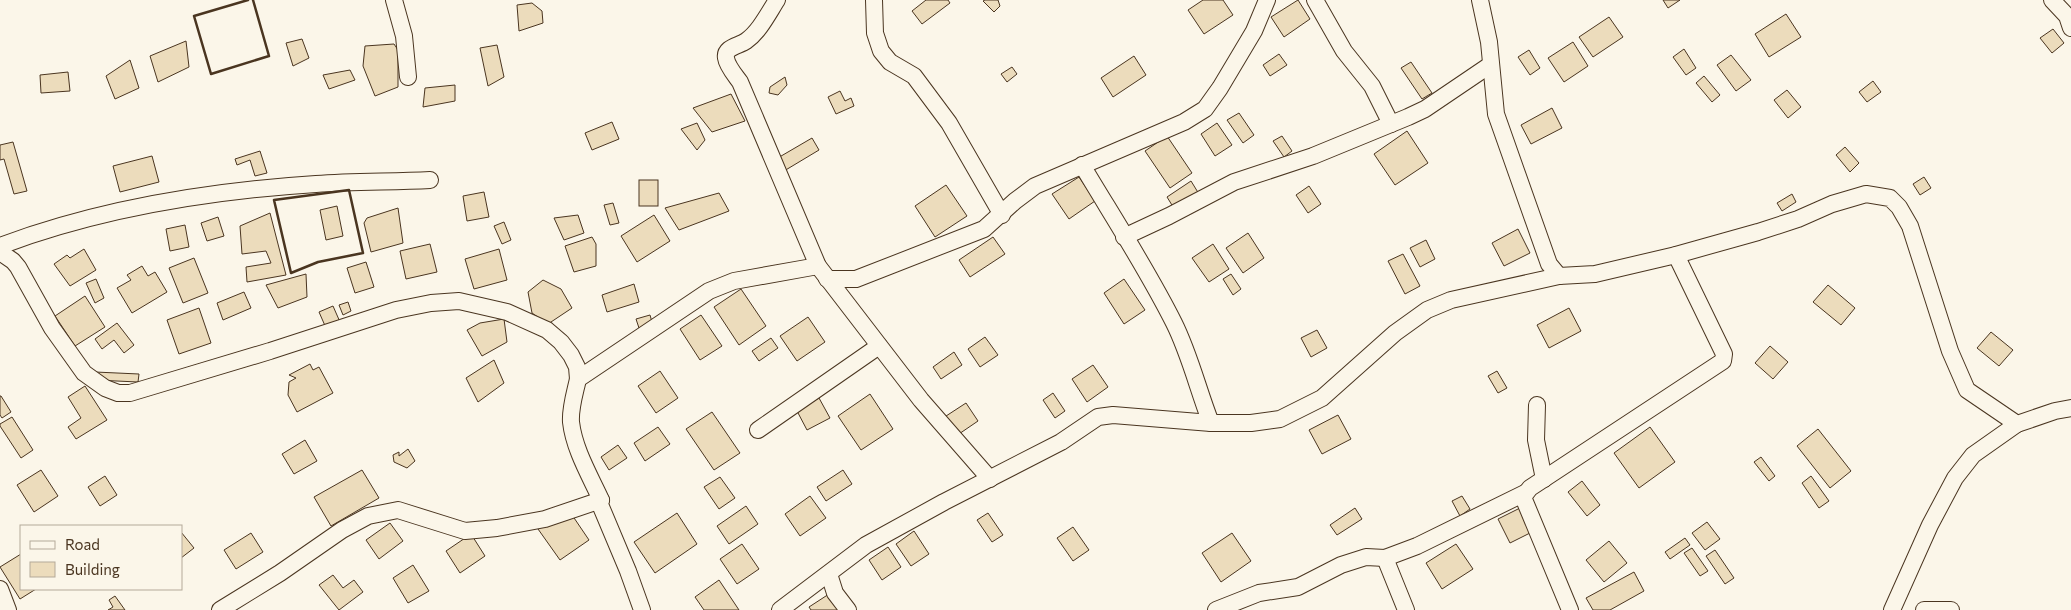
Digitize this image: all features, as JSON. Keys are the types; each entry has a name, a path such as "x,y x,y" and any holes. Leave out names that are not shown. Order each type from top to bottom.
{"street":[{"path":"394,0 404,36 408,77"},
{"path":"777,0 747,41 727,51 726,57 729,66 740,82 822,272 921,400 990,480"},
{"path":"874,0 875,33 881,51 890,62 914,76 939,109 1002,215"},
{"path":"578,379 709,291 734,281 777,272 822,272 856,279 984,229 1035,186 1184,122 1205,109 1220,88 1254,31 1267,0"},
{"path":"1315,0 1344,51 1372,86 1390,124"},
{"path":"1480,0 1489,42 1496,114 1549,264 1559,276"},
{"path":"2052,0 2066,16 2071,28"},
{"path":"1124,237 1234,182 1314,156 1425,109 1490,65"},
{"path":"1082,165 1174,323 1190,360 1199,393 1211,423"},
{"path":"0,246 32,234 122,209 206,194 317,183 430,180"},
{"path":"780,610 866,545 944,502 1061,442 1098,417 1106,415 1211,423 1259,423 1280,419 1322,398 1396,333 1427,310 1451,300 1559,276 1594,274 1676,255 1766,230 1832,204 1866,194 1890,198 1899,207 1910,226 1950,350 1967,390 2017,424"},
{"path":"0,252 18,267 52,328 84,373 105,388 118,393 130,393 270,351 396,310 431,303 459,301 507,312 547,330 562,342 577,367 578,379 572,404 572,422 578,448 601,500 599,502 642,610"},
{"path":"1216,610 1259,593 1298,587 1341,565 1366,557 1385,558 1417,546 1526,493 1544,479 1723,360 1724,354 1676,255"},
{"path":"758,430 879,346"},
{"path":"1537,405 1536,440 1544,479"},
{"path":"1892,610 1930,524 1955,478 1973,455 2017,424 2055,411 2071,408"},
{"path":"1526,493 1523,497 1524,500 1570,610"},
{"path":"220,610 280,573 342,530 368,516 398,510 465,531 545,520 601,500"},
{"path":"1385,558 1406,610"},
{"path":"829,574 835,593 848,610"},
{"path":"0,589 8,610"},
{"path":"1924,610 1951,610"}],"building":[{"path":"926,0 948,0 950,3 922,24 912,11"},
{"path":"998,0 1000,6 994,12 983,1"},
{"path":"1203,0 1223,0 1233,15 1204,34 1188,10"},
{"path":"1298,0 1310,19 1284,37 1271,17"},
{"path":"1663,0 1680,0 1668,8"},
{"path":"532,3 542,11 543,23 519,31 517,5"},
{"path":"1786,14 1801,37 1769,57 1755,34"},
{"path":"1609,17 1623,37 1593,57 1579,37"},
{"path":"2053,29 2064,43 2052,53 2040,38"},
{"path":"302,39 309,58 293,66 286,43"},
{"path":"186,41 189,67 158,82 150,56"},
{"path":"1573,42 1588,66 1564,82 1548,58"},
{"path":"394,44 398,50 398,87 375,96 363,66 365,46"},
{"path":"497,45 504,77 488,86 480,48"},
{"path":"1684,49 1696,68 1686,75 1673,57"},
{"path":"1529,50 1540,68 1530,75 1518,57"},
{"path":"1279,54 1287,65 1270,76 1263,65"},
{"path":"1731,55 1751,80 1736,91 1717,65"},
{"path":"1134,56 1146,75 1113,97 1101,78"},
{"path":"130,60 139,88 115,99 106,76"},
{"path":"1411,62 1432,93 1422,99 1401,68"},
{"path":"1012,67 1017,74 1007,82 1001,74"},
{"path":"350,70 355,80 329,89 323,75"},
{"path":"68,72 70,91 41,93 40,75"},
{"path":"1704,76 1720,95 1712,102 1696,83"},
{"path":"785,77 787,85 778,95 769,93 770,87"},
{"path":"1873,81 1881,92 1867,102 1859,92"},
{"path":"455,85 455,101 423,107 425,88"},
{"path":"1787,90 1801,107 1788,118 1774,100"},
{"path":"840,91 845,101 851,98 854,106 836,114 828,97"},
{"path":"731,94 745,121 712,132 693,108"},
{"path":"1552,108 1562,128 1531,144 1521,125"},
{"path":"1239,113 1254,135 1243,143 1227,120"},
{"path":"612,122 619,139 592,150 585,133"},
{"path":"697,123 705,140 697,150 681,129"},
{"path":"1217,123 1232,145 1215,156 1201,134"},
{"path":"1407,131 1428,163 1395,185 1374,154"},
{"path":"1167,136 1192,173 1170,188 1145,151"},
{"path":"1282,136 1292,151 1284,157 1273,141"},
{"path":"812,138 819,150 784,171 776,159"},
{"path":"13,142 27,191 14,194 4,159 0,160 0,145"},
{"path":"1845,147 1859,163 1850,172 1836,155"},
{"path":"260,151 267,173 255,176 250,160 237,165 235,159"},
{"path":"152,156 159,182 120,192 113,166"},
{"path":"1079,177 1095,201 1069,219 1052,194"},
{"path":"1924,177 1931,188 1920,195 1913,184"},
{"path":"639,180 658,180 658,206 639,206"},
{"path":"1191,181 1199,194 1175,210 1167,197"},
{"path":"946,185 967,216 935,237 915,206"},
{"path":"1309,186 1321,204 1308,213 1296,195"},
{"path":"484,192 489,217 467,221 463,196"},
{"path":"719,193 729,211 679,230 665,208"},
{"path":"1792,194 1796,202 1782,211 1777,203"},
{"path":"613,203 619,223 610,225 604,205"},
{"path":"337,206 343,236 326,240 320,210"},
{"path":"398,208 403,243 371,252 364,223 367,218"},
{"path":"270,213 286,275 247,282 246,267 271,263 266,251 242,254 240,226"},
{"path":"578,215 584,233 564,240 554,218"},
{"path":"654,215 670,241 637,262 621,236"},
{"path":"218,217 224,236 207,241 201,223"},
{"path":"504,222 511,240 502,244 494,226"},
{"path":"185,225 189,247 170,251 166,229"},
{"path":"1518,229 1530,253 1504,266 1492,243"},
{"path":"1248,233 1264,258 1243,273 1226,248"},
{"path":"592,237 596,244 596,266 574,272 565,246"},
{"path":"993,237 1005,254 970,277 959,260"},
{"path":"1426,240 1435,259 1420,267 1410,248"},
{"path":"430,244 437,272 406,279 400,251"},
{"path":"1213,244 1229,269 1209,282 1192,258"},
{"path":"84,249 96,270 70,286 54,264 67,255 70,258"},
{"path":"499,249 507,280 474,289 465,259"},
{"path":"1403,254 1420,286 1405,294 1388,261"},
{"path":"194,258 208,293 183,303 169,268"},
{"path":"366,262 374,287 355,293 347,268"},
{"path":"142,266 148,276 155,272 167,292 132,313 117,288 131,280 127,275"},
{"path":"306,274 307,297 278,308 266,285"},
{"path":"1231,274 1241,289 1233,295 1223,279"},
{"path":"96,279 104,298 95,303 86,283"},
{"path":"1124,279 1145,310 1124,324 1104,293"},
{"path":"543,280 561,289 572,308 548,324 532,313 528,292"},
{"path":"634,284 639,302 607,312 602,295"},
{"path":"1828,285 1855,308 1841,325 1813,302"},
{"path":"741,289 766,326 739,345 714,307"},
{"path":"244,292 251,308 223,320 217,303"},
{"path":"85,296 105,327 75,346 55,316"},
{"path":"348,302 351,311 343,315 339,305"},
{"path":"333,306 340,322 326,328 319,312"},
{"path":"199,308 211,343 179,354 167,320"},
{"path":"1569,308 1581,331 1549,348 1537,325"},
{"path":"650,315 652,322 640,331 636,319"},
{"path":"701,315 722,346 700,360 680,329"},
{"path":"808,317 825,342 797,361 780,336"},
{"path":"504,319 507,342 482,356 467,330 480,323"},
{"path":"117,323 134,345 124,353 114,340 102,349 95,339"},
{"path":"1317,330 1327,348 1311,357 1301,338"},
{"path":"1991,332 2013,350 1999,366 1977,348"},
{"path":"985,337 998,355 980,367 968,349"},
{"path":"771,338 778,348 759,361 752,351"},
{"path":"1770,346 1788,362 1773,379 1755,363"},
{"path":"954,352 962,365 941,379 933,367"},
{"path":"494,360 504,383 478,402 466,378"},
{"path":"310,364 313,370 319,367 333,393 297,412 288,395 289,382 296,378 289,375"},
{"path":"1093,365 1108,387 1087,402 1072,379"},
{"path":"660,371 678,398 656,413 638,386"},
{"path":"1497,371 1507,388 1498,393 1488,376"},
{"path":"95,372 139,374 138,382 95,380"},
{"path":"85,386 107,420 76,439 68,427 81,418 68,397"},
{"path":"1053,393 1065,411 1055,418 1043,400"},
{"path":"870,394 893,429 861,450 838,416"},
{"path":"0,396 11,412 2,418 0,415"},
{"path":"819,398 830,418 807,430 797,411"},
{"path":"966,403 978,421 956,436 943,418"},
{"path":"712,412 740,453 714,470 686,429"},
{"path":"1338,415 1351,439 1322,454 1309,430"},
{"path":"12,417 33,450 21,458 0,426 0,424"},
{"path":"658,427 670,444 645,461 634,443"},
{"path":"1650,427 1675,462 1639,488 1614,453"},
{"path":"1818,429 1851,471 1830,488 1797,446"},
{"path":"305,440 317,461 294,474 282,454"},
{"path":"618,445 627,458 609,470 601,457"},
{"path":"408,449 415,461 407,468 394,462 393,455 399,452 399,456"},
{"path":"1761,457 1775,476 1769,481 1754,462"},
{"path":"41,470 58,496 34,512 17,485"},
{"path":"362,470 379,498 331,526 314,497"},
{"path":"843,470 852,484 826,501 817,487"},
{"path":"105,476 117,495 100,506 88,487"},
{"path":"1811,476 1829,501 1819,508 1802,483"},
{"path":"720,477 735,498 719,509 704,487"},
{"path":"1582,481 1600,505 1587,516 1568,492"},
{"path":"810,496 826,518 800,536 785,514"},
{"path":"1462,496 1470,509 1460,516 1452,501"},
{"path":"746,506 758,524 729,544 717,526"},
{"path":"1355,508 1362,519 1337,535 1330,525"},
{"path":"1520,508 1532,532 1510,543 1498,519"},
{"path":"568,509 589,540 560,560 538,529"},
{"path":"677,513 697,544 655,573 634,542"},
{"path":"988,513 1003,535 992,542 977,520"},
{"path":"1707,522 1720,539 1705,550 1692,533"},
{"path":"390,523 403,541 379,559 366,540"},
{"path":"1073,527 1089,550 1073,561 1057,538"},
{"path":"914,531 929,554 911,566 896,544"},
{"path":"182,533 194,548 182,557"},
{"path":"251,533 263,552 236,569 224,550"},
{"path":"1232,533 1251,561 1221,582 1202,553"},
{"path":"471,534 485,556 460,573 446,551"},
{"path":"1685,538 1690,545 1670,559 1665,552"},
{"path":"1609,541 1627,563 1604,582 1586,560"},
{"path":"742,544 759,569 737,584 720,559"},
{"path":"1456,544 1473,569 1442,589 1426,563"},
{"path":"888,547 901,567 882,580 869,560"},
{"path":"1692,548 1708,571 1700,576 1684,553"},
{"path":"1715,550 1734,578 1725,584 1706,556"},
{"path":"20,555 20,590 34,590 20,599 0,567"},
{"path":"413,565 429,591 408,603 393,578"},
{"path":"1634,572 1644,591 1610,610 1593,610 1586,598"},
{"path":"333,575 343,588 354,580 363,592 339,610 319,585"},
{"path":"719,580 739,610 704,610 695,597"},
{"path":"829,594 840,610 811,610 809,607"},
{"path":"115,596 125,610 108,610 113,607 109,600"}],"wall":[{"path":"248,0 194,16 211,74 269,56 253,0"},
{"path":"349,190 363,253 318,262 291,273 274,200 349,190"}]}
